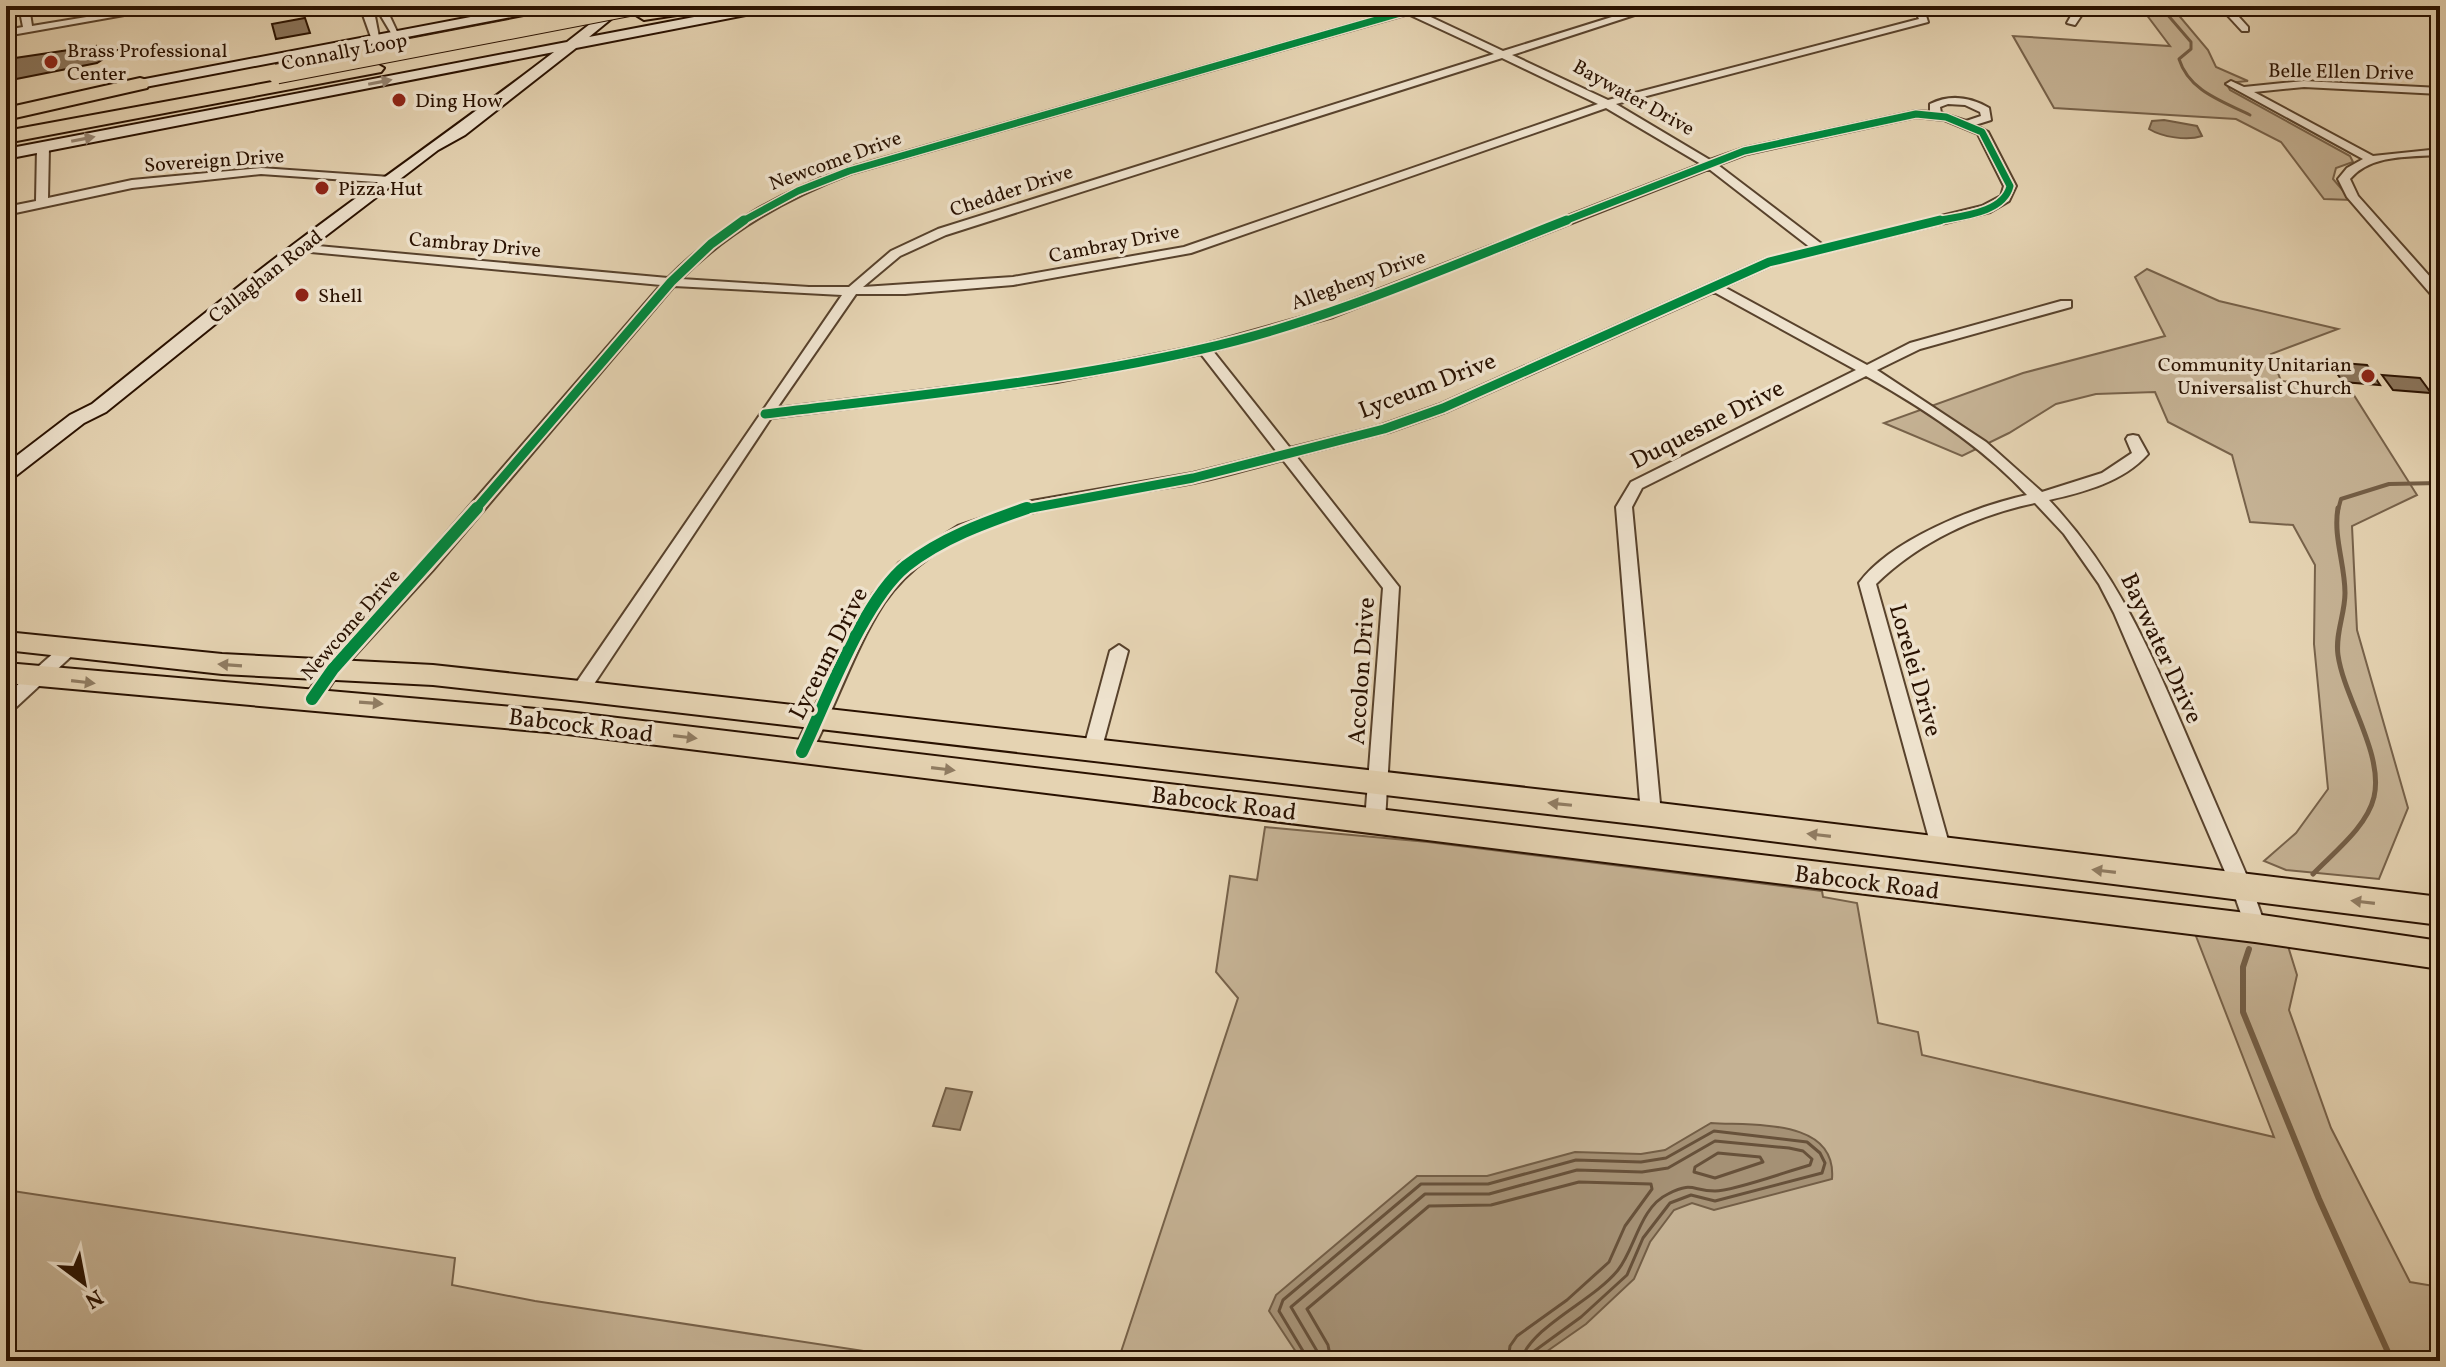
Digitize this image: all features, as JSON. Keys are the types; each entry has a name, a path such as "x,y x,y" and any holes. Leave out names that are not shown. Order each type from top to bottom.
{"highway":[{"name":"Connally Loop","path":"6,125 277,74 690,6"},
{"path":"638,15 703,6"},
{"name":"Connally Loop","path":"6,137 638,15"},
{"path":"6,111 140,84"}],"main road":[{"path":"140,84 548,6"},
{"name":"Callaghan Road","path":"433,147 441,132 532,53 599,6"},
{"name":"Callaghan Road","path":"6,474 77,419 99,408 300,247 433,147 460,132 621,6"},
{"path":"638,15 623,26 670,26 772,6"},
{"path":"473,64 523,47 563,13 549,8 508,13"},
{"path":"535,73 581,51 638,15"},
{"path":"6,154 566,47 638,15 670,26"},
{"path":"416,75 461,72 485,77"},
{"name":"Callaghan Road","path":"6,491 95,422 99,408"},
{"name":"Babcock Road","path":"6,641 222,664 433,675 580,691 1651,814 2440,911"},
{"name":"Babcock Road","path":"6,673 180,692 438,708 2255,928 2440,955"},
{"path":"1858,840 1867,882"}],"street":[{"path":"24,6 28,30"},
{"path":"6,33 170,6"},
{"path":"368,6 367,12 377,40"},
{"path":"380,6 397,36"},
{"name":"Baywater Drive","path":"1395,6 1410,8 1609,104 1710,165 1820,249"},
{"name":"Newcome Drive","path":"312,699 333,669 427,566 671,282 697,254 739,222 818,183 1425,6"},
{"name":"Chedder Drive","path":"580,691 850,292 888,257 928,237 1657,6"},
{"path":"1904,25 1925,20 1918,6"},
{"path":"2069,6 2076,16 2072,23"},
{"path":"2224,6 2245,29"},
{"path":"1904,25 1917,31"},
{"name":"Cambray Drive","path":"300,247 671,282 850,292 1013,281 1187,250 1678,82 1904,25"},
{"name":"Belle Ellen Drive","path":"2372,160 2236,87 2304,84 2440,91"},
{"path":"1954,100 1979,106 1988,114 1983,120 1968,124 1941,116 1934,106 1954,100"},
{"name":"Allegheny Drive","path":"765,414 1057,378 1204,349 1328,314 1744,151 1892,118 1941,116"},
{"name":"Lyceum Drive","path":"802,752 879,598 905,567 943,541 986,520 1032,506 1193,478 1384,429 1429,414 1769,262 1986,209 2004,201 2009,195 2010,186 1986,137 1968,124"},
{"path":"42,203 43,147"},
{"path":"2440,152 2372,160 2348,173 2344,179 2346,187 2440,296"},
{"name":"Sovereign Drive","path":"6,211 132,184 261,171 390,180"},
{"name":"Baywater Drive","path":"1713,286 1950,421 2040,497 2106,582 2141,651 2242,888 2255,928"},
{"name":"Duquesne Drive","path":"1651,814 1624,507 1636,485 1865,370 1942,337 2066,304"},
{"name":"Accolon Drive","path":"1204,349 1391,587 1375,821"},
{"name":"Lorelei Drive","path":"1941,851 1867,583 1890,563 1978,513 2094,482 2119,470 2140,454 2133,439"},
{"path":"6,706 71,647"},
{"path":"1092,751 1119,651"}],"shaded area":[{"path":"2140,6 2171,6 2208,50 2216,67 2248,81 2226,83 2230,90 2350,156 2353,162 2336,168 2333,179 2351,200 2324,199 2281,142 2236,119 2054,108 2013,36 2170,46"},
{"path":"2147,269 2219,301 2338,329 2271,354 2281,381 2350,389 2417,495 2352,526 2357,630 2408,808 2379,879 2286,870 2264,861 2296,833 2328,789 2314,644 2315,565 2293,525 2250,522 2232,455 2168,422 2155,392 2096,394 2056,404 2009,433 1962,456 1884,423 2023,373 2165,336 2135,277"},
{"path":"1265,827 1428,842 1822,891 1823,897 1857,903 1878,1023 1918,1032 1922,1055 2274,1137 2194,931 2287,943 2297,975 2289,1010 2331,1128 2410,1282 2440,1287 2440,1361 1118,1361 1238,998 1216,972 1230,876 1257,880"},
{"path":"6,1190 455,1258 452,1285 535,1301 929,1361 6,1361"}],"water":[{"path":"2152,121 2197,126 2202,136 2175,137 2149,129"},
{"path":"946,1088 972,1092 960,1130 933,1126"},
{"path":"1711,1123 1770,1126 1807,1135 1821,1145 1830,1159 1832,1179 1714,1210 1692,1203 1674,1210 1650,1242 1634,1279 1586,1324 1533,1361 1302,1361 1269,1311 1276,1295 1417,1176 1487,1176 1575,1152 1641,1154 1665,1150"}],"building":[{"path":"305,18 310,33 276,39 272,24"},
{"name":"Brass Professional Center","path":"96,46 117,50 97,63 6,81 6,62 15,58"},
{"path":"2329,362 2367,365 2380,385 2343,382"},
{"path":"2382,375 2420,378 2431,393 2393,390"}],"waterway":[{"path":"2160,6 2191,42 2191,49 2179,59 2190,79 2208,94 2250,115"},
{"path":"2338,510 2341,499 2389,484 2440,483"},
{"path":"2313,874 2364,819 2374,797 2376,780 2369,745 2338,655 2345,593 2337,529 2338,508"},
{"path":"2249,949 2243,967 2243,1012 2319,1199 2392,1361"}],"cycle path":[{"path":"312,699 333,669 427,566 671,282 711,244 752,215 798,191 849,171 1425,6"},
{"path":"765,414 1057,378 1204,349 1328,314 1744,151 1916,114 1946,117 1982,132 2010,186 2005,199 1986,209 1769,262 1443,408 1384,429 1193,478 1032,506 964,530 905,567 879,598 802,752"}],"place":[{"name":"Brass Professional Center","path":"51,62"},
{"name":"Ding How","path":"399,100"},
{"name":"Pizza Hut","path":"322,188"},
{"name":"Shell","path":"302,295"},
{"name":"Community Unitarian Universalist Church","path":"2368,376"}]}
